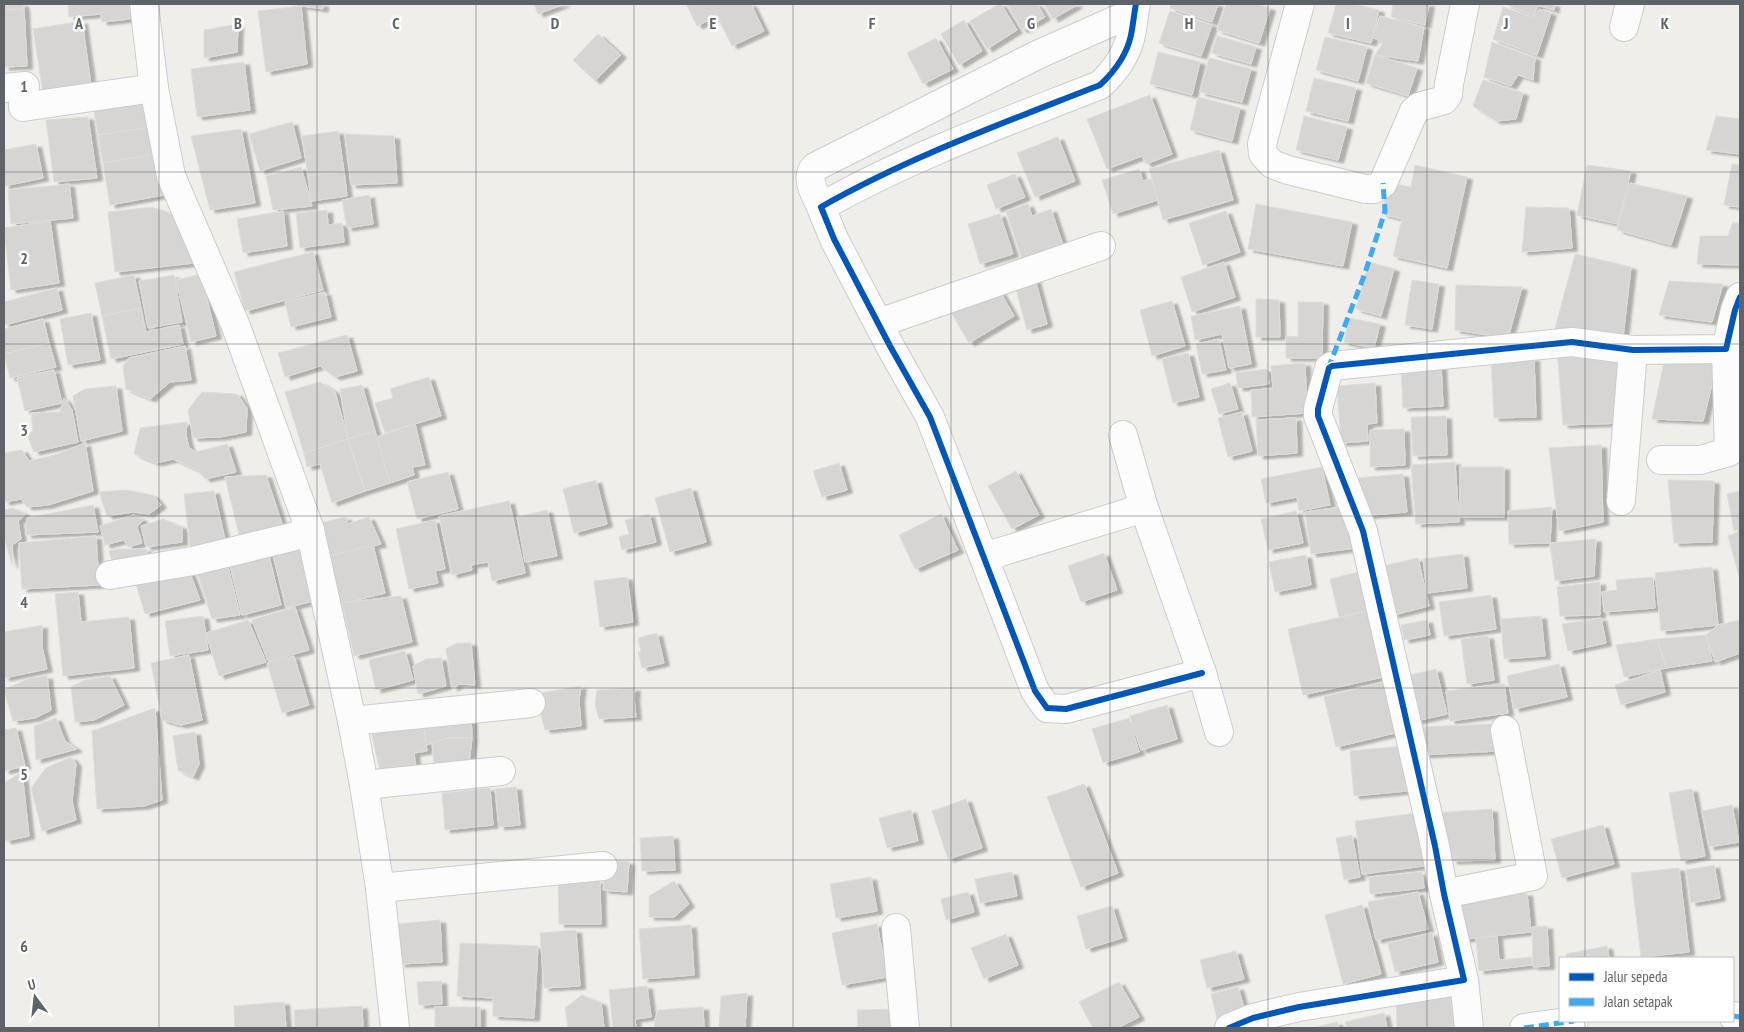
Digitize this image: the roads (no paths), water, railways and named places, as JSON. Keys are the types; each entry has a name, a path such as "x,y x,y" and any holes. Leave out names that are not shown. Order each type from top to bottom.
{"street":[{"path":"144,4 154,88 171,176 235,324 310,530 352,721 364,785 380,888 395,1028"},
{"path":"1300,4 1262,144 1264,154 1272,164 1288,170 1366,189 1376,189 1383,183 1414,111 1419,106 1444,100 1448,94 1465,4"},
{"path":"821,207 858,186 982,132 1100,85 1111,76 1131,38 1136,8"},
{"path":"1136,8 1037,55 815,167 809,177 834,240 930,417 1035,691 1047,708 1066,709 1202,673"},
{"path":"19,82 23,107 154,88"},
{"path":"879,322 1101,246"},
{"path":"1661,460 1700,460 1734,451 1726,349 1740,296"},
{"path":"1469,1028 1464,980 1363,531 1318,416 1318,409 1328,371 1332,366 1572,342 1633,350 1726,349"},
{"path":"1621,502 1633,350"},
{"path":"1123,435 1144,508 1202,673 1219,732"},
{"path":"984,558 1144,508"},
{"path":"110,575 193,561 292,537 310,530"},
{"path":"352,721 531,703"},
{"path":"1444,894 1533,876 1505,730"},
{"path":"364,785 501,771"},
{"path":"380,888 603,866"},
{"path":"896,928 905,1028"},
{"path":"1229,1028 1253,1018 1299,1007 1464,980"},
{"path":"1524,1028 1567,1022"}]}
